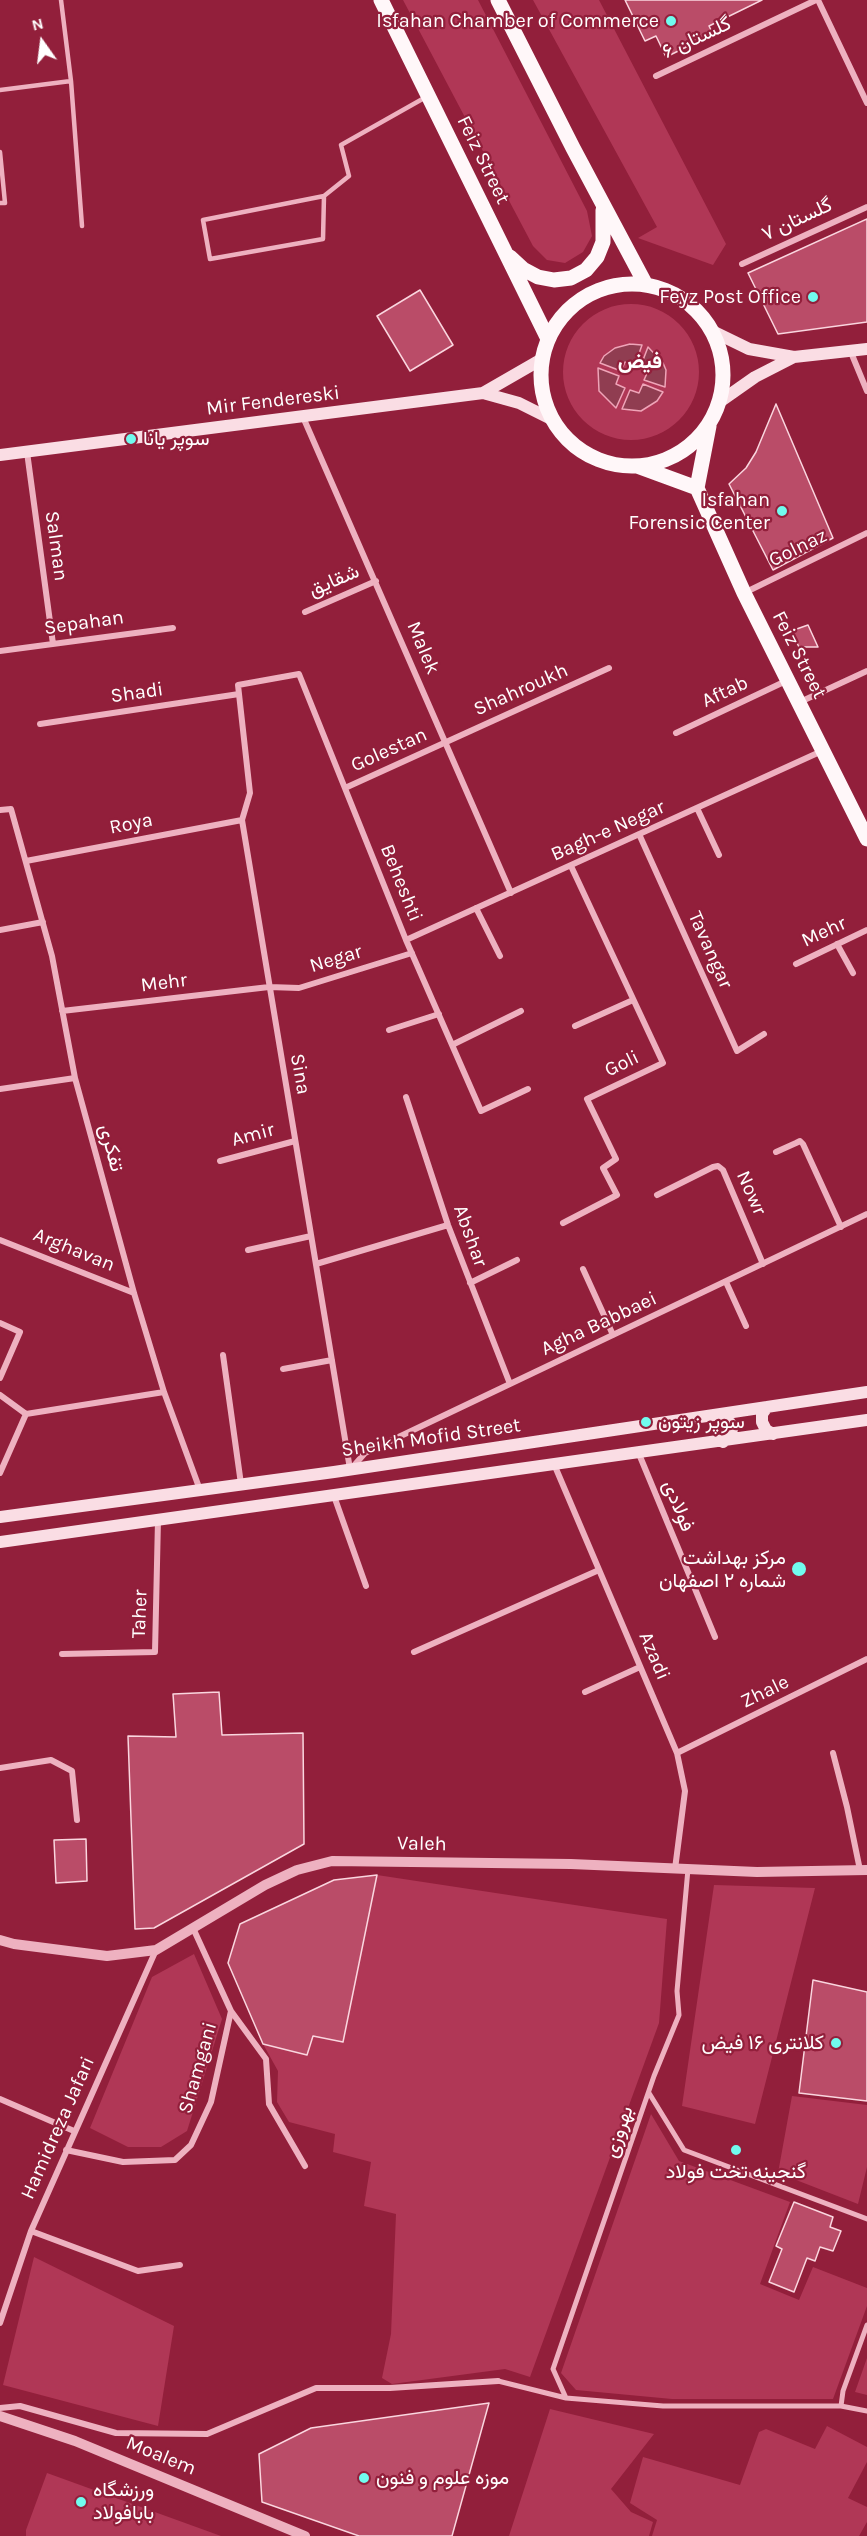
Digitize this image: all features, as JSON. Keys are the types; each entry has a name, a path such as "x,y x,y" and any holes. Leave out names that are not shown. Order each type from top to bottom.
{"main road":[{"path":"498,0 646,285"},
{"name":"Feiz Street","path":"381,1 548,339"},
{"path":"505,251 524,269 538,277 554,280 571,278 586,270 597,257 603,242 603,204"},
{"path":"637,466 659,462 679,453 697,439 710,421 723,386 723,367 719,349 712,331 691,306 670,292 646,285 616,286 588,295 571,307 558,322 548,339 542,359 540,379 544,400 551,419 571,442 596,459 637,466 697,488 710,421"},
{"path":"712,331 749,349 794,357 867,348"},
{"path":"718,403 755,377 794,357"},
{"name":"Mir Fendereski","path":"0,455 483,393 542,359"},
{"path":"483,393 519,403 551,419"},
{"name":"Feiz Street","path":"697,488 744,593 865,829"},
{"name":"Sheikh Mofid Street","path":"0,1517 350,1469 867,1392"},
{"path":"767,1407 762,1414 762,1422 766,1430 773,1434"},
{"path":"718,1415 728,1418 732,1427 730,1436 723,1442"},
{"path":"0,1542 639,1454 867,1420"}],"street":[{"name":"گلستان ۶","path":"656,76 817,0"},
{"path":"817,0 867,103"},
{"name":"گلستان ۷","path":"742,264 867,207"},
{"path":"850,350 867,391"},
{"name":"Malek","path":"303,417 511,893"},
{"name":"Salman","path":"27,452 53,644"},
{"name":"Golnaz","path":"744,593 867,533"},
{"name":"شقایق","path":"305,612 376,581"},
{"name":"Sepahan","path":"0,651 173,628"},
{"name":"Shahroukh","path":"446,742 609,668"},
{"path":"799,702 867,671"},
{"name":"Beheshti","path":"238,685 299,674 406,940 481,1111 528,1089"},
{"name":"Aftab","path":"676,734 788,680"},
{"name":"Sina","path":"238,685 250,794 242,820 350,1469"},
{"name":"Shadi","path":"40,724 239,694"},
{"name":"Golestan","path":"345,788 446,742"},
{"name":"Bagh-e Negar","path":"406,940 823,751"},
{"path":"697,808 719,855"},
{"name":"تفکری","path":"0,810 11,809 52,956 75,1078 134,1293 164,1392 200,1490"},
{"name":"Roya","path":"26,861 242,820"},
{"name":"Tavangar","path":"639,834 737,1051 764,1034"},
{"name":"Goli","path":"563,1223 617,1195 603,1168 616,1158 587,1100 663,1063 571,866"},
{"path":"477,908 500,956"},
{"path":"0,930 43,922"},
{"name":"Mehr","path":"796,964 867,930"},
{"path":"837,944 854,973"},
{"name":"Negar","path":"268,987 299,988 412,953"},
{"name":"Mehr","path":"62,1011 268,987"},
{"path":"575,1026 633,1000"},
{"path":"452,1045 521,1011"},
{"path":"389,1030 439,1014"},
{"path":"0,1089 75,1078"},
{"name":"Abshar","path":"406,1096 448,1226 510,1384"},
{"name":"Amir","path":"220,1161 295,1141"},
{"path":"777,1152 800,1141 803,1144 841,1227"},
{"name":"Nowr","path":"657,1195 718,1166 723,1170 764,1264"},
{"name":"Agha Babbaei","path":"350,1469 365,1453 867,1214"},
{"path":"315,1263 448,1226"},
{"path":"248,1251 311,1236"},
{"name":"Arghavan","path":"0,1240 134,1293"},
{"path":"470,1283 517,1260"},
{"path":"583,1269 613,1335"},
{"path":"726,1282 746,1326"},
{"path":"0,1323 20,1332 0,1378"},
{"path":"223,1355 241,1484"},
{"path":"283,1369 332,1360"},
{"path":"0,1395 26,1414 164,1392"},
{"path":"0,1473 26,1414"},
{"name":"فولادی","path":"639,1454 715,1637"},
{"name":"Azadi","path":"554,1464 677,1754 685,1791 675,1869"},
{"path":"334,1496 366,1586"},
{"name":"Taher","path":"62,1654 155,1652 158,1521"},
{"path":"414,1652 599,1570"},
{"name":"Zhale","path":"677,1754 867,1659"},
{"path":"585,1692 640,1667"},
{"path":"833,1753 863,1870"},
{"path":"0,1768 51,1760 72,1772 77,1820"},
{"name":"Valeh","path":"0,1940 107,1956 156,1950 265,1885 297,1870 332,1861 572,1864 758,1872 863,1870"},
{"name":"بهروزی","path":"566,2398 553,2369 648,2093 679,2015 677,1991 688,1869"},
{"path":"193,1928 231,2011 266,2060 269,2104 305,2166"},
{"name":"Hamidreza Jafari","path":"0,2323 1,2314 31,2230 156,1950"},
{"name":"Shamgani","path":"66,2150 123,2162 175,2160 191,2145 211,2102 231,2011"},
{"path":"648,2093 684,2150 867,2217"},
{"path":"0,2098 74,2131"},
{"path":"31,2230 138,2271 180,2265"},
{"path":"841,2406 843,2391 867,2325"},
{"path":"0,2408 20,2406 116,2433 207,2434 316,2388 390,2388 498,2381 566,2398 663,2406 841,2406 867,2411"},
{"name":"Moalem","path":"0,2416 75,2440 305,2536"}],"lane":[{"path":"61,0 71,81 82,226"},
{"path":"0,90 71,81"},
{"path":"324,196 323,239 210,260 203,220 324,196 349,176 341,145 428,96"},
{"path":"0,152 5,203 0,203"}],"shaded area":[{"path":"403,0 478,0 587,211 592,236 583,252 565,263 547,260 533,246"},
{"path":"533,0 599,0 726,244 713,265 638,238 657,227"},
{"path":"631,304 657,309 669,315 679,324 688,334 694,346 699,372 694,398 688,410 679,420 669,429 657,435 631,440 605,435 593,429 583,420 574,410 568,398 563,372 568,346 574,334 583,324 593,315 605,309"},
{"path":"630,344 642,345 635,365 625,362 621,371 600,363 604,356 615,348"},
{"path":"648,347 663,363 666,370 665,387 644,380 648,371 640,368"},
{"path":"598,368 619,376 616,384 625,388 616,408 599,391"},
{"path":"643,384 663,392 657,401 641,411 622,409 630,390 639,393"},
{"path":"377,1875 667,1919 659,2023 530,2377 505,2369 392,2384 382,2378 391,2334 396,2214 364,2206 371,2162 333,2152 335,2134 289,2122 277,2102 278,2071 263,2044 307,2055 313,2036 343,2041"},
{"path":"714,1885 815,1888 755,2124 682,2106"},
{"path":"194,1954 222,2019 187,2131 161,2147 128,2147 90,2128 152,1977"},
{"path":"792,2096 867,2105 867,2167 858,2204 778,2173"},
{"path":"651,2114 679,2161 790,2202 760,2284 799,2300 813,2267 867,2288 867,2306 833,2399 672,2399 576,2390 561,2373"},
{"path":"34,2257 174,2326 158,2426 3,2385"},
{"path":"867,2358 867,2395 855,2392"},
{"path":"550,2409 654,2434 611,2489 631,2512 653,2522 649,2536 509,2536"},
{"path":"827,2426 867,2447 867,2462 848,2498 867,2507 867,2522 859,2536 652,2536 657,2520 630,2503 643,2457 740,2485 759,2432 766,2429 815,2449"},
{"name":"ورزشگاه بابافولاد","path":"47,2473 221,2536 26,2536 26,2530"}],"building":[{"name":"Isfahan Chamber of Commerce","path":"625,0 762,0 709,26 713,34 666,57 656,36 645,41"},
{"name":"Feyz Post Office","path":"867,219 867,322 778,334 748,273"},
{"path":"420,290 453,345 410,371 377,316"},
{"name":"Isfahan Forensic Center","path":"776,404 833,538 773,570 729,484 746,468 756,452"},
{"path":"808,625 818,647 799,647 791,631"},
{"path":"219,1692 222,1735 303,1733 304,1844 154,1928 135,1929 128,1736 176,1737 173,1694"},
{"path":"86,1839 87,1881 56,1883 54,1840"},
{"path":"377,1875 343,2042 313,2036 307,2055 263,2044 228,1963 240,1924 334,1880"},
{"name":"کلانتری ۱۶ فیض","path":"813,1980 867,1992 867,2101 799,2093"},
{"path":"794,2202 833,2217 830,2227 841,2231 833,2251 820,2247 815,2261 807,2258 794,2292 769,2282 782,2249 776,2246"},
{"name":"موزه علوم و فنون","path":"489,2403 452,2536 359,2536 262,2502 259,2454 311,2428"}],"place":[{"name":"Isfahan Chamber of Commerce","path":"671,21"},
{"name":"Feyz Post Office","path":"813,297"},
{"name":"سوپر یانا","path":"131,439"},
{"name":"Isfahan Forensic Center","path":"782,511"},
{"name":"سوپر زیتون","path":"646,1422"},
{"name":"مرکز بهداشت شماره ۲ اصفهان","path":"799,1569"},
{"name":"کلانتری ۱۶ فیض","path":"836,2043"},
{"name":"گنجینه تخت فولاد","path":"736,2150"},
{"name":"موزه علوم و فنون","path":"364,2478"},
{"name":"ورزشگاه بابافولاد","path":"81,2502"}],"district":[{"name":"فیض","path":"640,362"}]}
